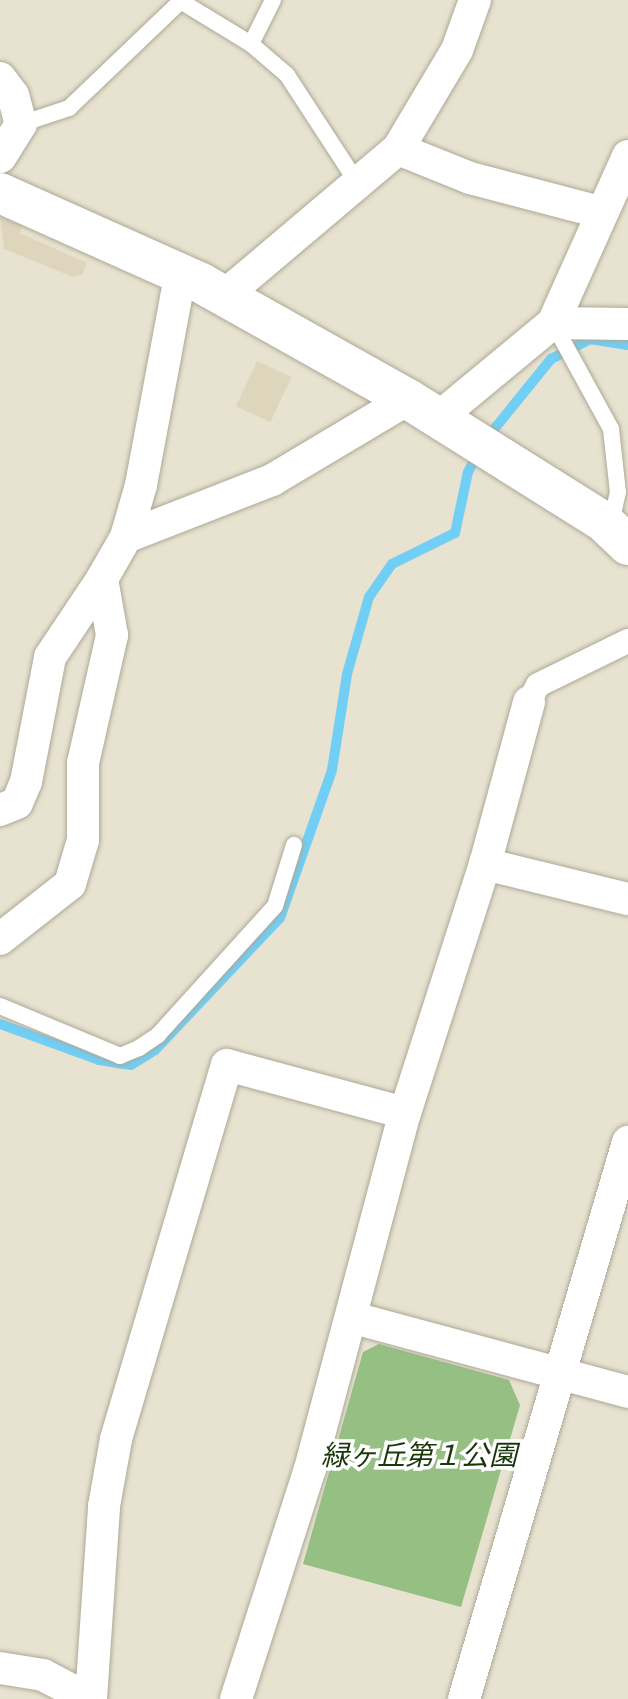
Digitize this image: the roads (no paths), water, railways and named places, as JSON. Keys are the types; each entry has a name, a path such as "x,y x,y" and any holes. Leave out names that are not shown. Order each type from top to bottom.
{"street":[{"path":"224,296 398,149 457,50 475,0"},
{"path":"0,78 13,95 21,124 0,157"},
{"path":"398,149 470,178 600,212"},
{"path":"126,537 272,480 423,409 553,323 600,212 628,156"},
{"path":"0,193 224,296 423,409 619,536"},
{"path":"0,810 17,803 26,782 50,657 126,537 180,276"},
{"path":"553,323 628,324"},
{"path":"0,939 70,884 83,840 83,763 112,635 102,579"},
{"path":"236,1699 354,1318 405,1113 485,864 529,702 538,685 628,641"},
{"path":"485,864 628,899"},
{"path":"0,1668 43,1675 90,1699 104,1506 116,1439 227,1065 405,1113"},
{"path":"464,1699 628,1142"},
{"path":"354,1318 562,1370 628,1392"}],"lane":[{"path":"251,44 273,0"},
{"path":"21,124 69,108 182,1 251,44 287,75 358,184"},
{"path":"553,323 611,429 619,536"},
{"path":"0,1006 120,1056 139,1048 158,1035 275,906 294,845"}],"waterway":[{"path":"487,438 551,359 590,339 628,345"},
{"path":"0,1024 99,1060 131,1065 155,1050 280,918 332,770 347,674 369,597 392,564 455,533 468,472 479,452"}],"park label":[{"name":"緑ヶ丘第１公園","path":"419,1456"}]}
